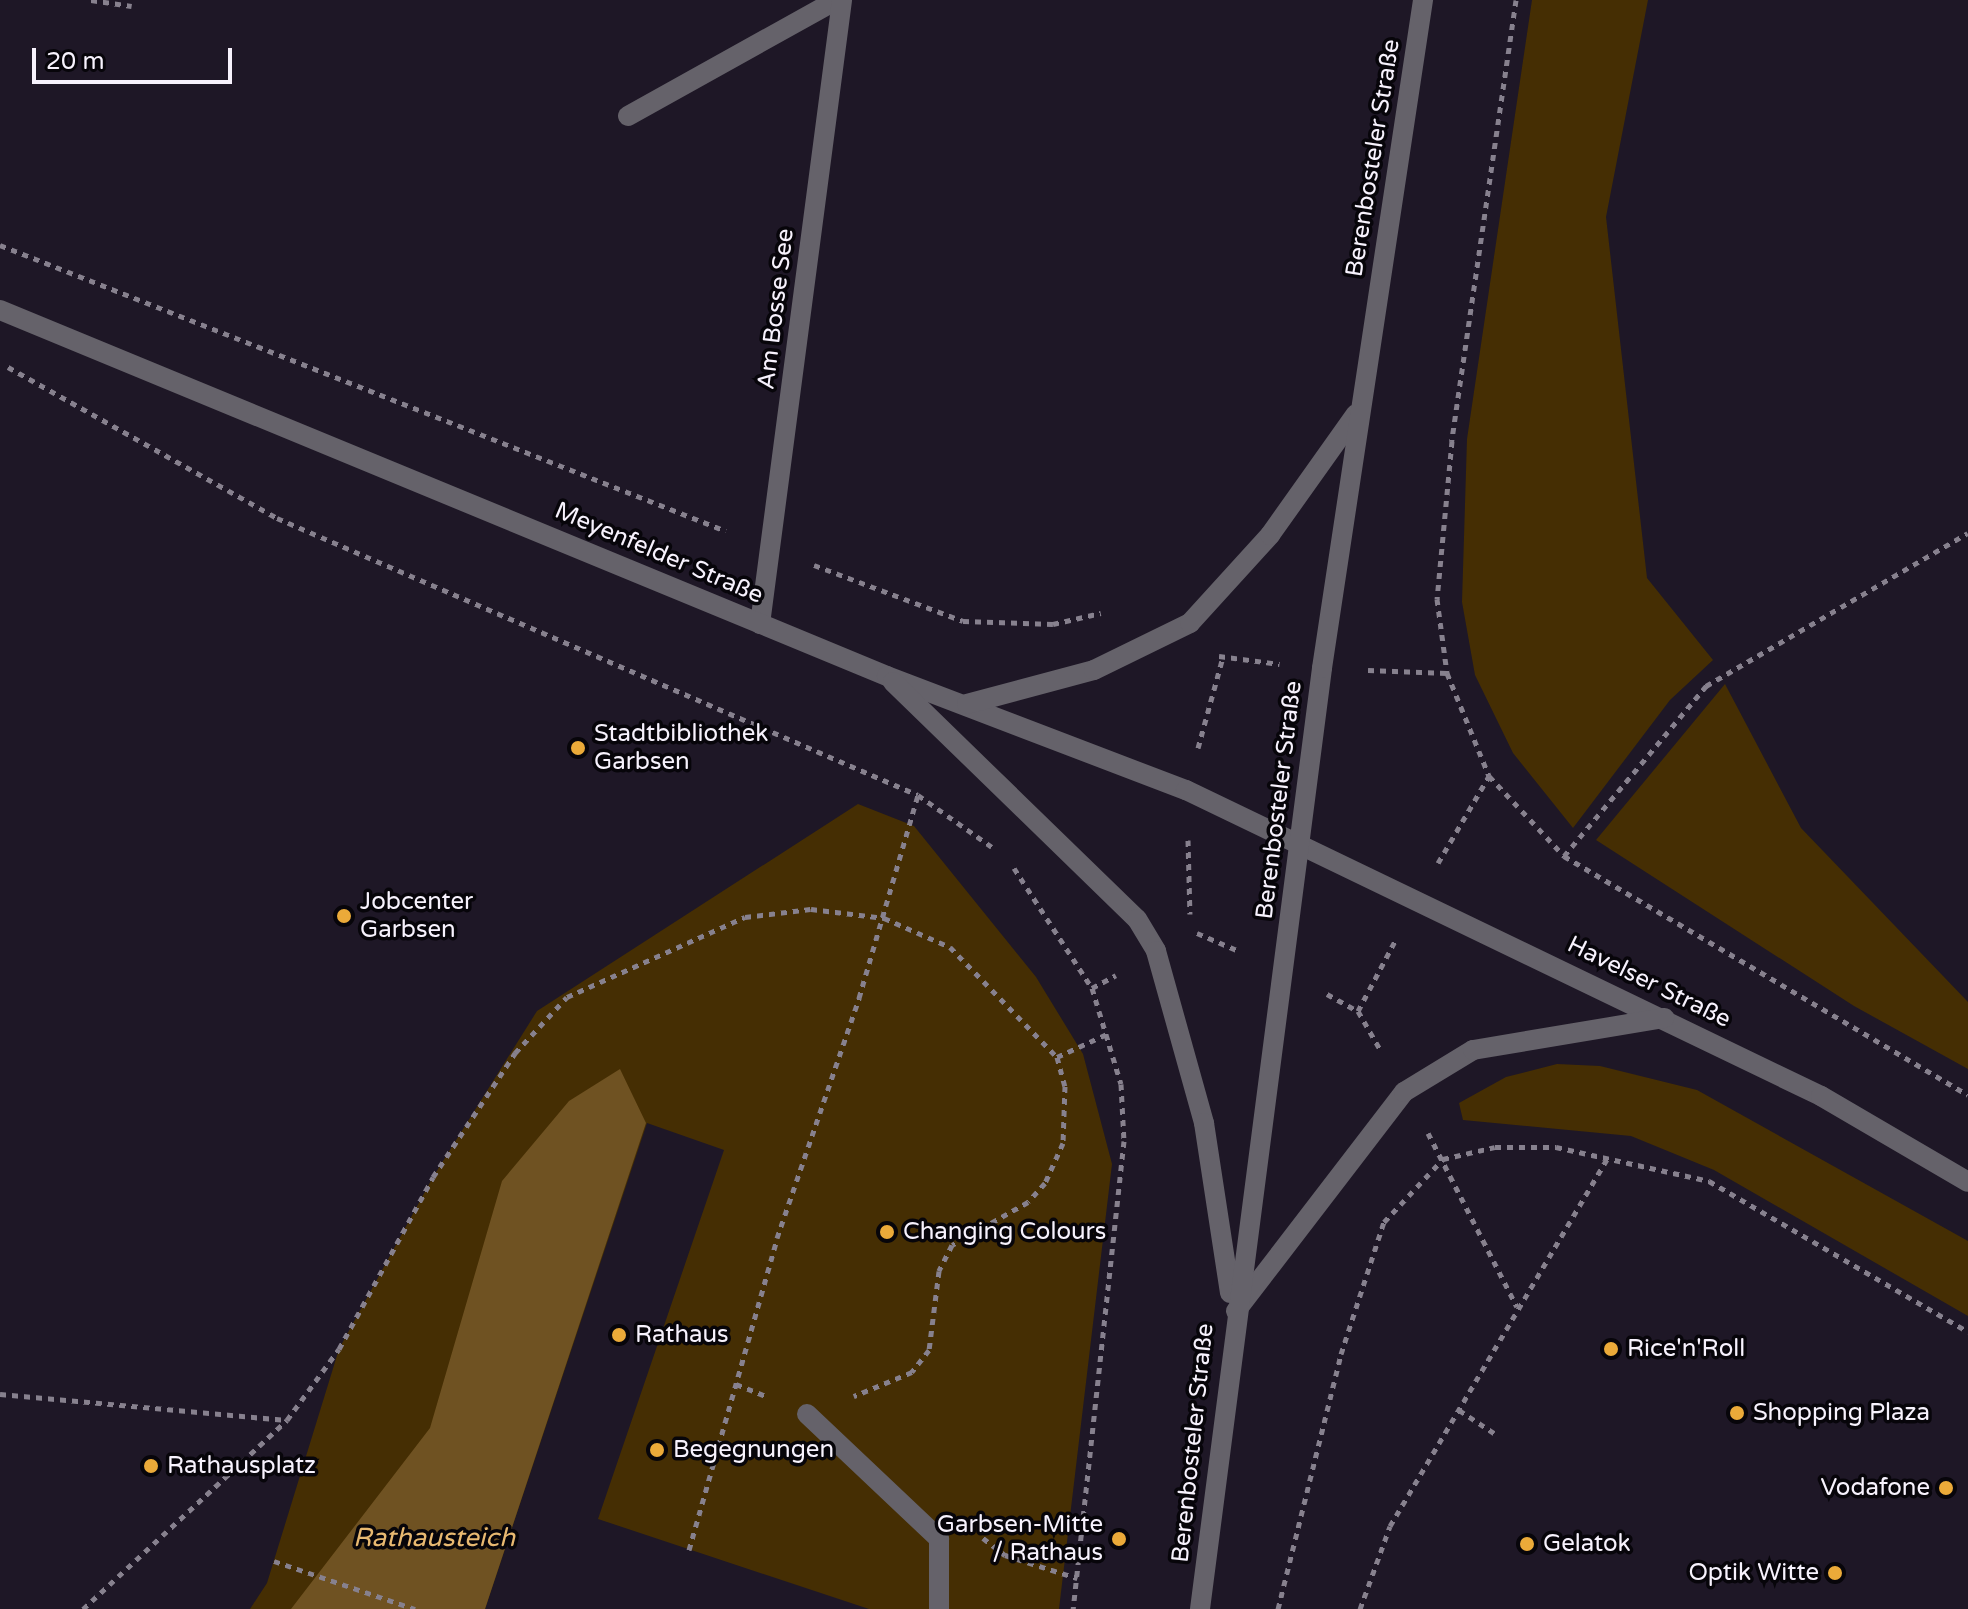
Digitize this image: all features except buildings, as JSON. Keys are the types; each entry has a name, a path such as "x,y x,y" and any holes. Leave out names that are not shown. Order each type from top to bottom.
{"street":[{"name":"Am Bosse See","path":"628,116 839,0"},
{"name":"Am Bosse See","path":"760,624 839,0"},
{"name":"Berenbosteler Straße","path":"1200,1609 1233,1314 1359,410 1423,0"},
{"name":"Meyenfelder Straße","path":"0,310 887,676 967,704 1299,843"},
{"path":"967,704 1094,670 1190,623 1270,535 1359,410"},
{"path":"887,676 1137,919 1156,951 1204,1123 1233,1314"},
{"name":"Havelser Straße","path":"1299,843 1821,1096 1968,1182"},
{"path":"1233,1314 1404,1092 1473,1050 1664,1018"},
{"path":"807,1414 939,1539 939,1609"}],"path":[{"path":"91,0 132,6"},
{"path":"1516,0 1452,441 1437,599 1447,673 1489,776 1564,856 1968,1095"},
{"path":"2,244 771,549 963,621 1053,624 1112,610"},
{"path":"0,362 277,518 918,795 1005,856 1059,930 1107,1034 1121,1084 1124,1141 1073,1609"},
{"path":"1564,856 1706,686 1968,533"},
{"path":"689,1550 777,1238 884,918 918,795"},
{"path":"83,1609 287,1420 339,1349 441,1164 515,1053 567,997 745,917 811,909 884,918 950,947 1057,1057 1065,1125 1045,1183 1028,1202 952,1245 939,1271 929,1350 912,1372 807,1414"},
{"path":"1057,1057 1107,1034"},
{"path":"1278,1609 1341,1354 1384,1222 1443,1159 1495,1147 1556,1147 1709,1181 1968,1332"},
{"path":"1360,1609 1390,1526 1608,1158"},
{"path":"1443,1159 1517,1307"},
{"path":"0,1394 287,1420"},
{"path":"1459,1410 1494,1433"},
{"path":"274,1561 415,1609"}],"shaded area":[{"path":"1532,0 1648,0 1606,217 1647,578 1713,660 1670,700 1573,828 1513,753 1475,675 1462,602 1467,439"},
{"path":"1725,684 1801,828 1968,1002 1968,1069 1854,1006 1596,840"},
{"path":"858,804 914,826 1036,977 1083,1054 1112,1164 1059,1609 869,1609 598,1519 724,1150 647,1123 485,1609 250,1609 267,1583 339,1349 433,1177 537,1011"},
{"path":"1557,1064 1600,1066 1697,1090 1968,1241 1968,1316 1714,1170 1631,1136 1463,1120 1459,1103 1506,1077"}],"water":[{"name":"Rathausteich","path":"620,1069 646,1123 485,1609 291,1609 430,1428 502,1181 569,1101"}],"place":[{"name":"Stadtbibliothek Garbsen","path":"578,748"},
{"name":"Jobcenter Garbsen","path":"344,916"},
{"name":"Changing Colours","path":"887,1232"},
{"name":"Rathaus","path":"619,1335"},
{"name":"Rice'n'Roll","path":"1611,1349"},
{"name":"Shopping Plaza","path":"1737,1413"},
{"name":"Begegnungen","path":"657,1450"},
{"name":"Rathausplatz","path":"151,1466"},
{"name":"Vodafone","path":"1946,1488"},
{"name":"Garbsen-Mitte / Rathaus","path":"1119,1539"},
{"name":"Gelatok","path":"1527,1544"},
{"name":"Optik Witte","path":"1835,1573"}]}
